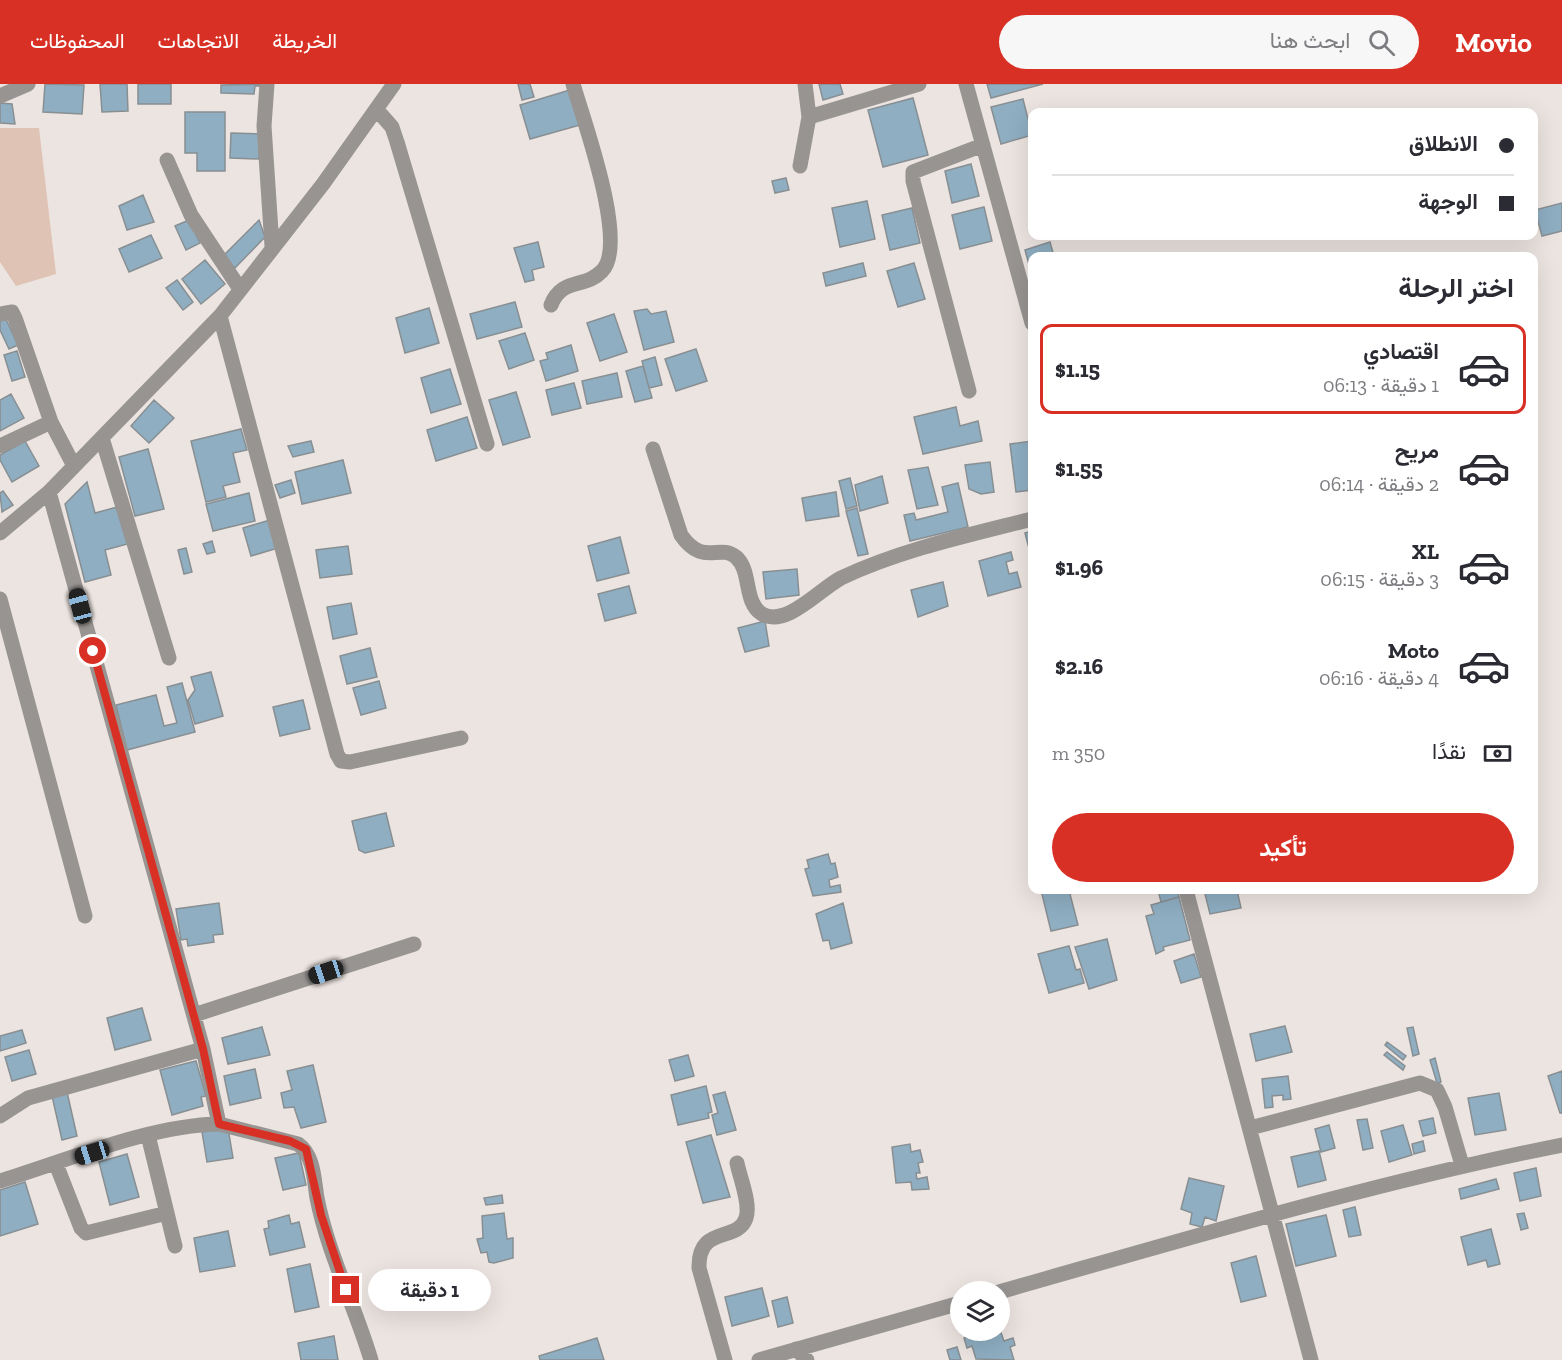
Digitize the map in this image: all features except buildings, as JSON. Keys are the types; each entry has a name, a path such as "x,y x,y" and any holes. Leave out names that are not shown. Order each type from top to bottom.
{"street":[{"path":"0,96 28,84"},
{"path":"267,84 264,126 272,246"},
{"path":"0,533 49,492 220,316 272,246 323,184 394,84"},
{"path":"551,305 561,289 602,271 607,263 611,236 609,208 573,84"},
{"path":"800,166 809,117 805,84"},
{"path":"809,117 919,84"},
{"path":"966,84 1028,308"},
{"path":"376,110 392,127 398,142 487,444"},
{"path":"969,391 913,181 913,172 983,145"},
{"path":"167,160 191,215 240,289"},
{"path":"0,314 12,312 15,318 51,422 74,466"},
{"path":"220,316 336,754 341,761 350,762 461,738"},
{"path":"0,447 51,422"},
{"path":"102,438 169,658"},
{"path":"653,449 681,534 690,547 703,554 725,553 736,557 741,565 753,604 762,614 774,618 789,614 841,578 901,556 1028,520"},
{"path":"49,492 194,1015 219,1124"},
{"path":"0,599 85,916"},
{"path":"1187,894 1311,1360"},
{"path":"194,1015 414,944"},
{"path":"0,1116 28,1098 203,1049"},
{"path":"1250,1128 1420,1083 1437,1090 1445,1107 1462,1165"},
{"path":"0,1181 148,1136 219,1124 290,1141 306,1149 321,1215 371,1360"},
{"path":"148,1136 175,1246"},
{"path":"1010,1289 1272,1215 1462,1165 1562,1145"},
{"path":"725,1360 699,1268 699,1255 705,1243 741,1226 746,1219 747,1210 736,1163"},
{"path":"56,1164 81,1228 86,1233 167,1213"},
{"path":"759,1360 802,1354 950,1306"}],"shaded area":[{"path":"0,128 39,128 56,274 16,286 0,262"}],"route":[{"path":"93,651 203,1049 219,1124 290,1141 306,1149 321,1215 346,1290"}]}
